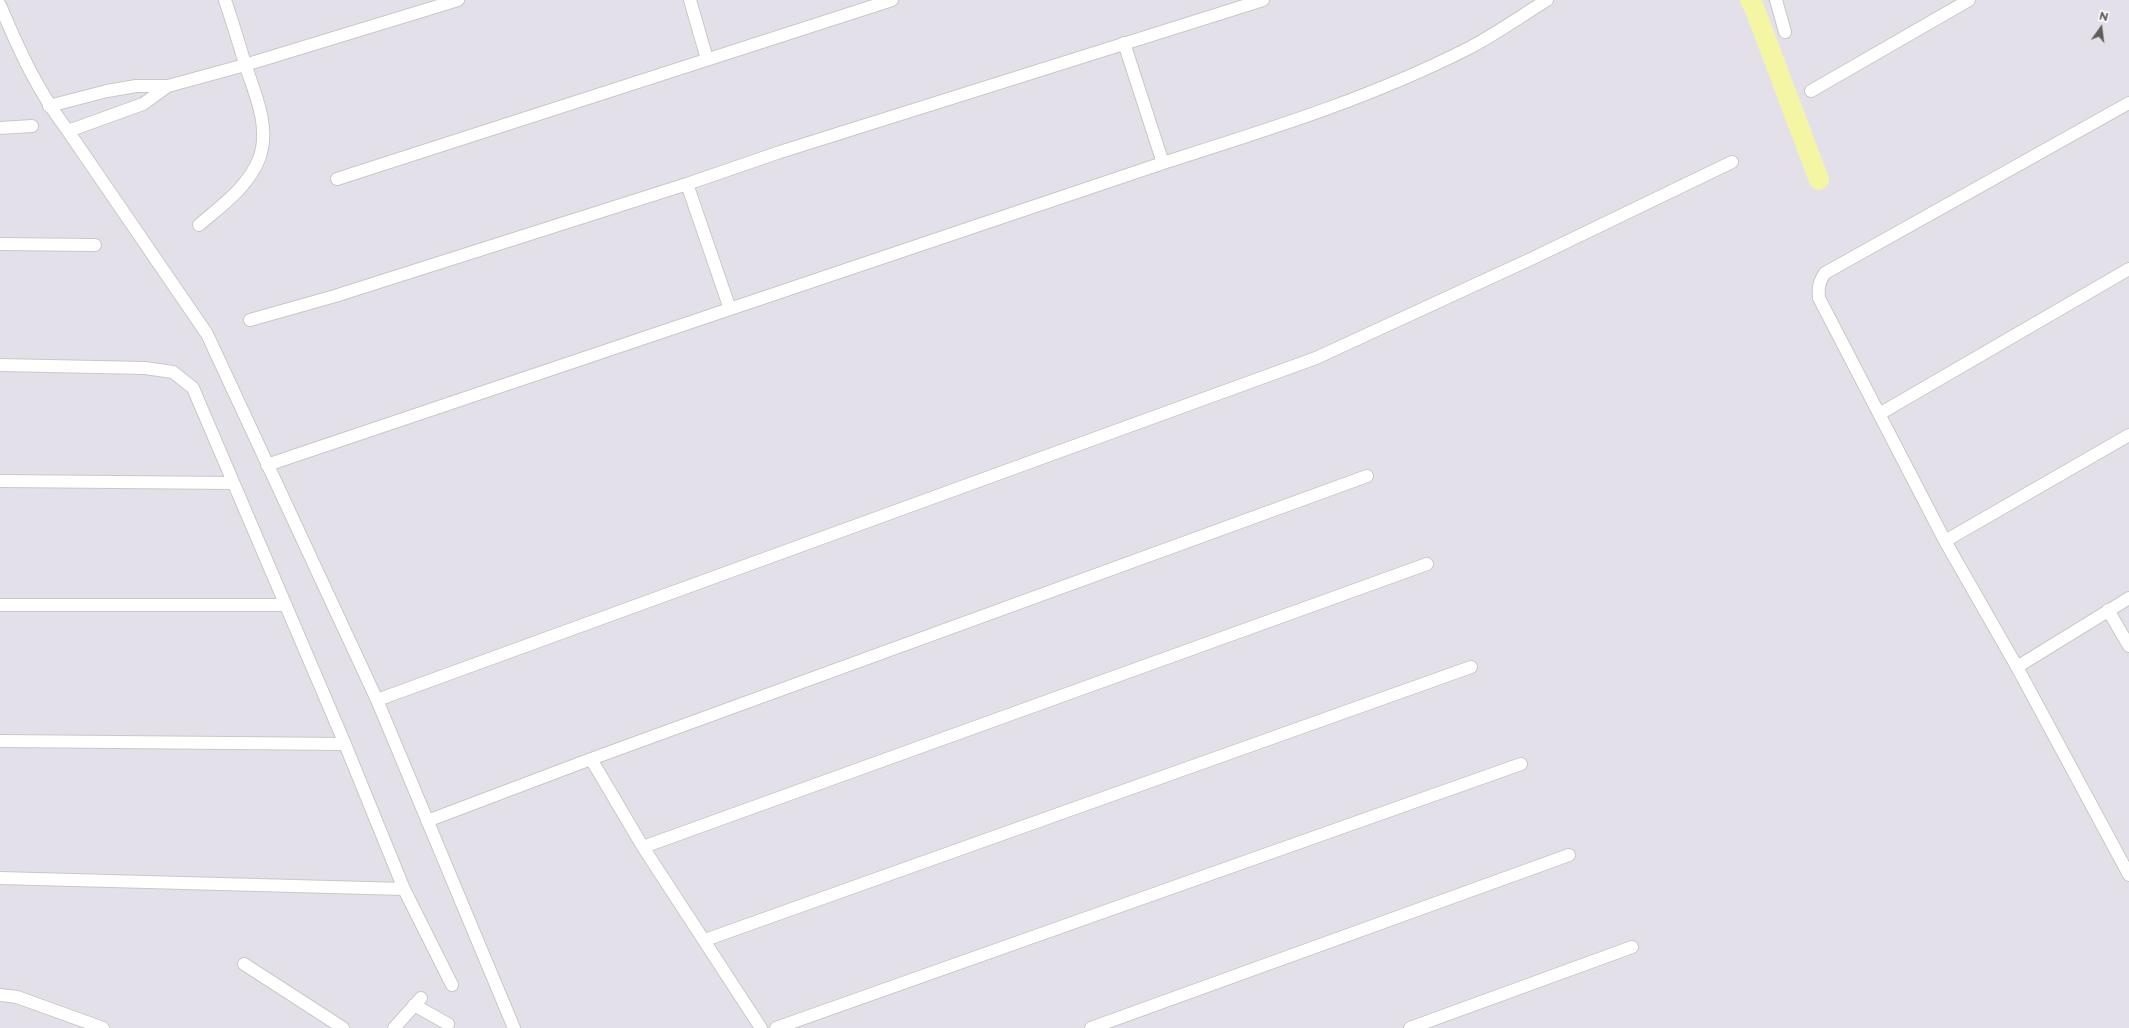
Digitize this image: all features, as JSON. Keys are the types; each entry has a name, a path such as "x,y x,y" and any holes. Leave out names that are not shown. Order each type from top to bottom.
{"street":[{"path":"199,225 232,197 258,160 264,140 261,114 226,0"},
{"path":"49,106 107,91 136,86 168,86 246,65 458,0"},
{"path":"690,0 707,59"},
{"path":"337,179 892,0"},
{"path":"250,320 335,296 687,184 780,152 1263,0"},
{"path":"267,465 1163,163 1307,118 1370,92 1470,47 1547,0"},
{"path":"1776,0 1785,32"},
{"path":"1811,91 1968,0"},
{"path":"0,5 27,68 49,106 68,131 207,334 377,700 514,1028"},
{"path":"1124,43 1163,163"},
{"path":"68,131 143,104 168,86"},
{"path":"2129,103 1825,273 1819,282 1819,298 1881,413 1945,541 2017,667 2129,875"},
{"path":"0,128 32,126"},
{"path":"377,700 1316,358 1533,258 1732,162"},
{"path":"687,184 730,309"},
{"path":"0,244 95,245"},
{"path":"1881,413 2129,269"},
{"path":"0,365 145,368 173,372 194,388 345,744 404,889 452,985"},
{"path":"1945,541 2129,435"},
{"path":"427,821 591,759 1367,476"},
{"path":"0,481 233,483"},
{"path":"644,847 1427,564"},
{"path":"2017,667 2129,598"},
{"path":"0,605 286,605"},
{"path":"2108,610 2129,646"},
{"path":"705,940 1471,667"},
{"path":"0,741 345,744"},
{"path":"591,759 644,847 761,1028"},
{"path":"776,1028 1521,764"},
{"path":"1091,1028 1569,855"},
{"path":"0,878 404,889"},
{"path":"1410,1028 1632,947"},
{"path":"244,964 343,1028"},
{"path":"0,995 17,998 103,1028"},
{"path":"394,1028 417,1002 448,1024"}],"waterway":[{"path":"1750,0 1754,7 1819,180"}]}
